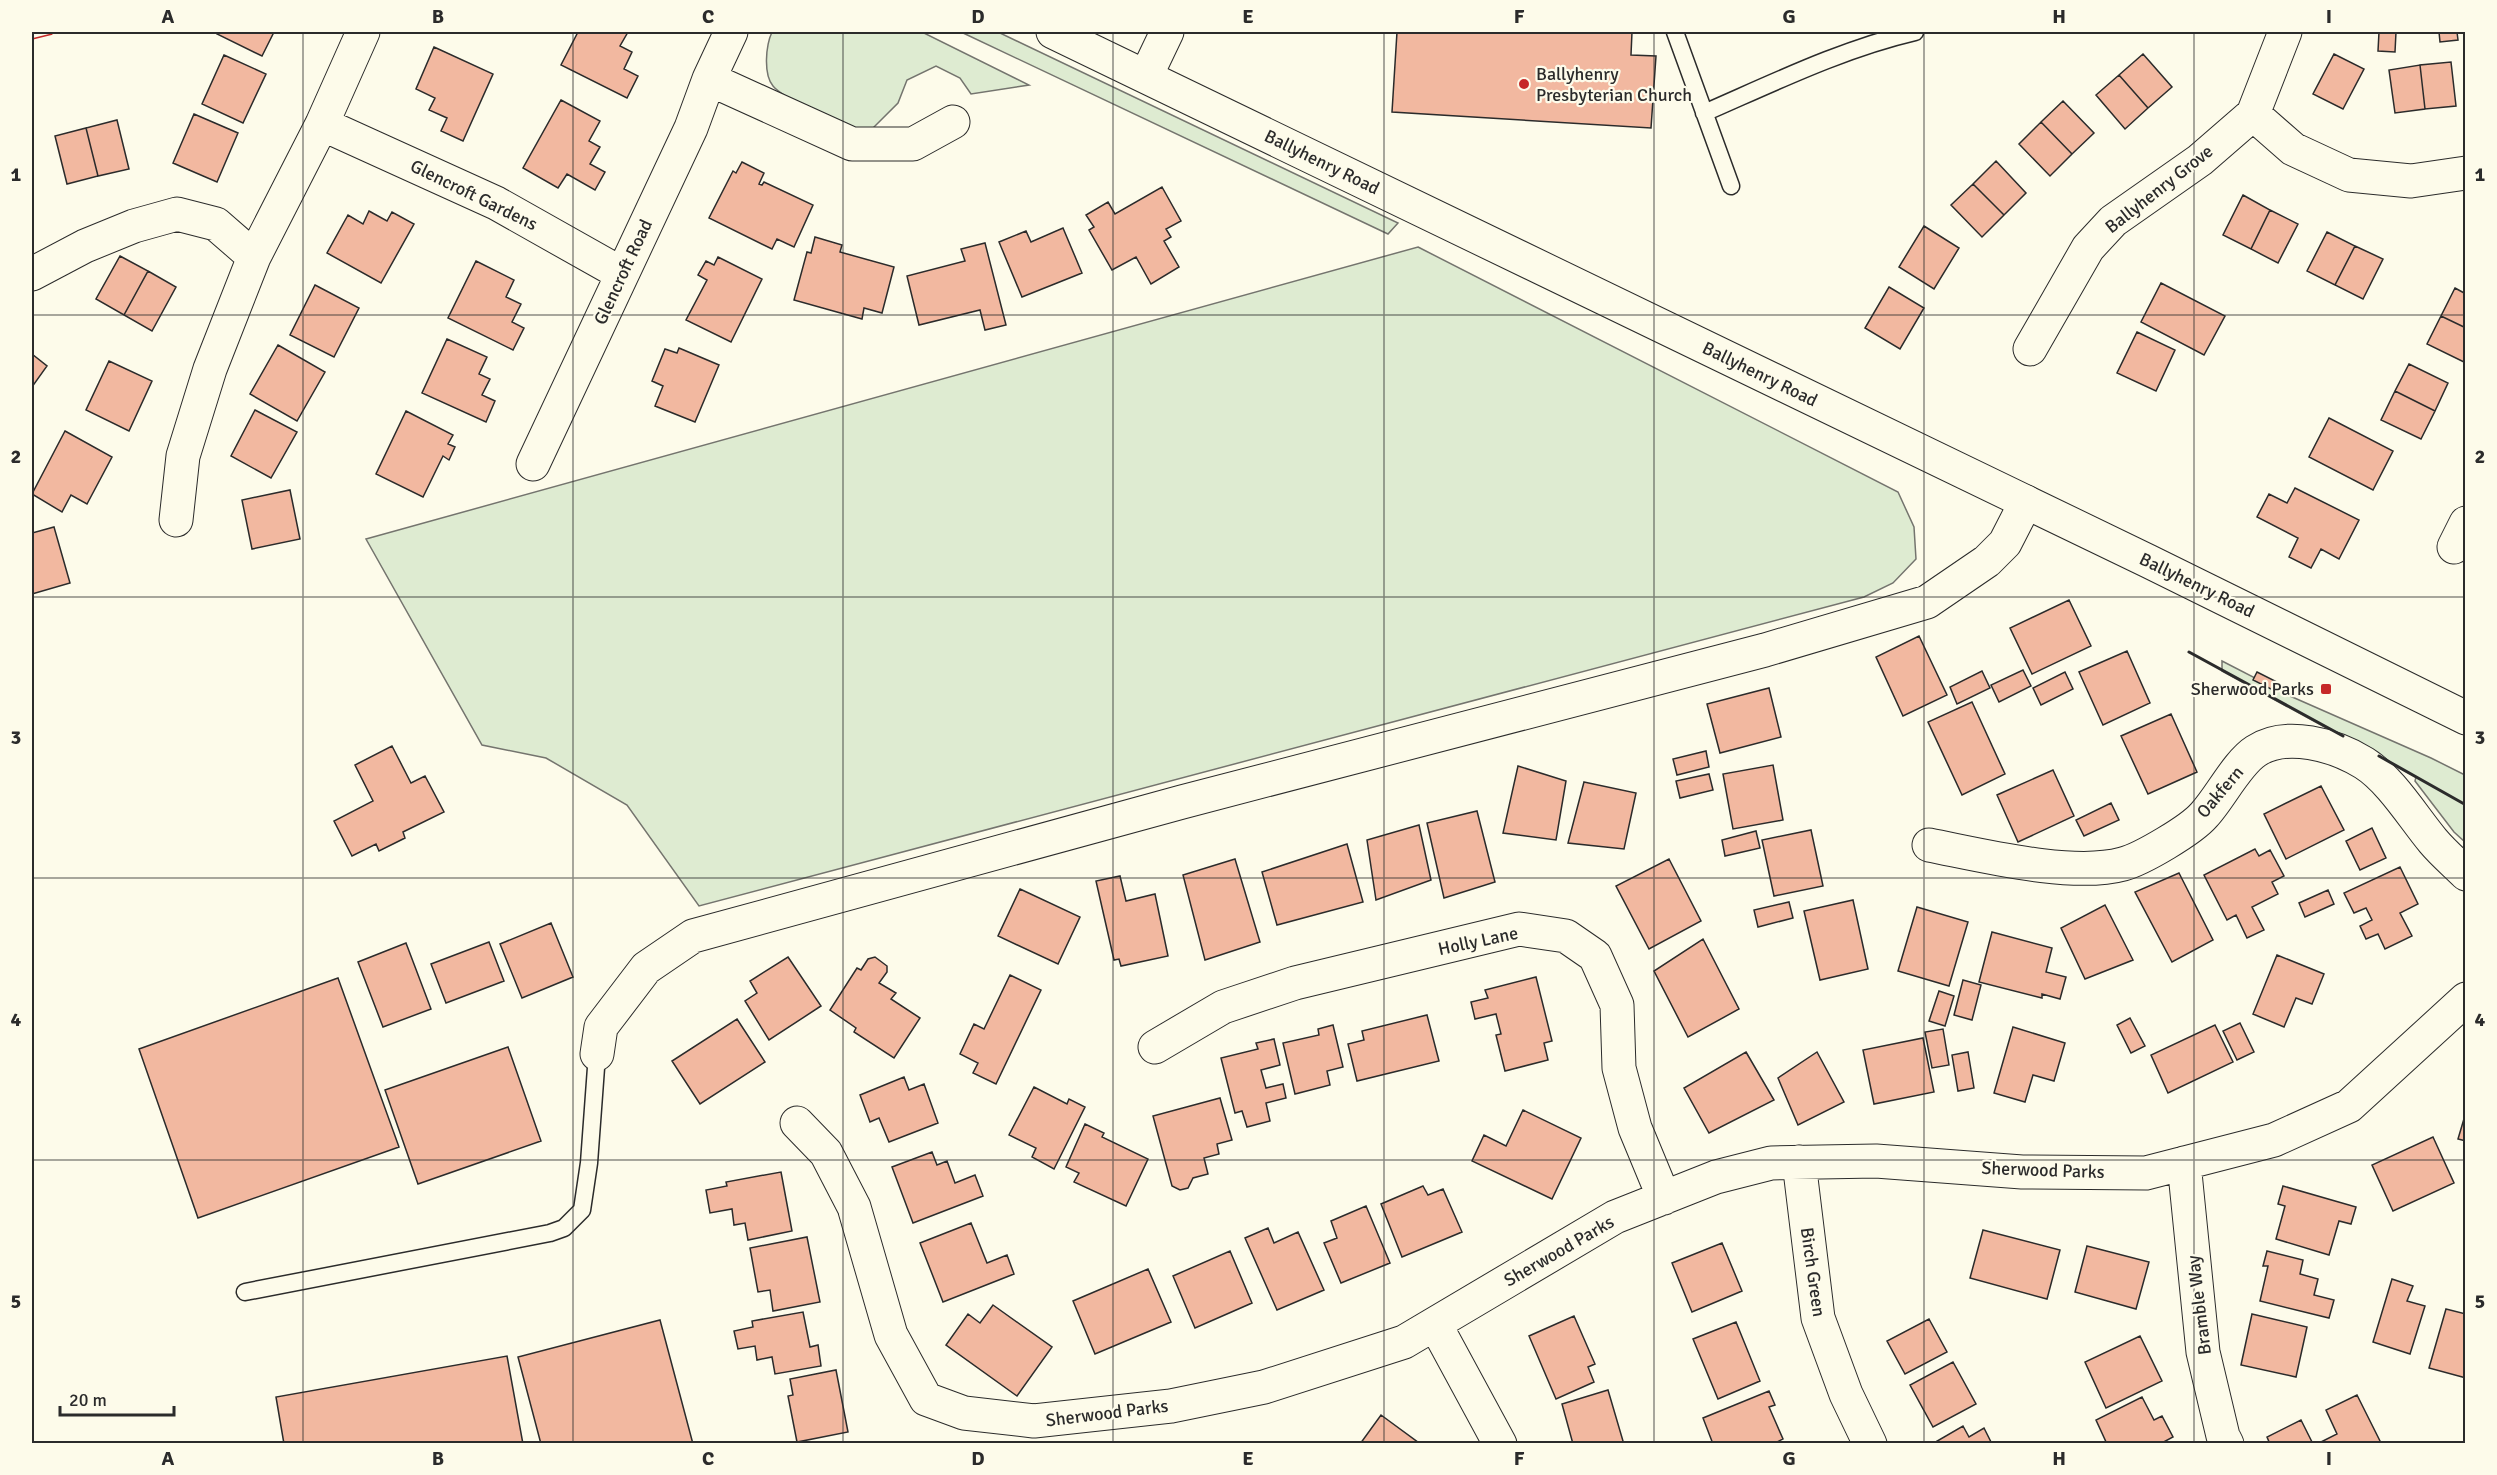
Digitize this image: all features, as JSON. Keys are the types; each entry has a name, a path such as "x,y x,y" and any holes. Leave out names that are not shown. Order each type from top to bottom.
{"street":[{"path":"176,520 183,456 210,369 254,257 322,124 363,32"},
{"name":"Glencroft Road","path":"533,464 691,128 709,79 731,32"},
{"name":"Ballyhenry Road","path":"1053,32 2026,502 2466,718"},
{"path":"1146,76 1167,32"},
{"name":"Ballyhenry Grove","path":"2030,349 2088,248 2113,221 2200,160 2253,114 2285,32"},
{"path":"709,79 852,144 913,144 953,122"},
{"path":"2253,114 2293,149 2349,175 2411,181 2466,173"},
{"name":"Glencroft Gardens","path":"322,124 496,203 622,274"},
{"path":"32,274 85,246 134,226 177,214 216,224 254,257"},
{"path":"597,1054 602,1027 646,968 693,936 1182,802 1765,650 1927,602 1987,561 2005,543 2026,502"},
{"name":"Oakfern","path":"1929,845 2014,861 2082,869 2123,864 2163,844 2203,817 2255,752 2277,742 2315,743 2340,751 2365,764 2400,797 2434,842 2466,873"},
{"name":"Holly Lane","path":"1155,1047 1223,1006 1295,983 1519,929 1566,936 1595,956 1617,1005 1619,1068 1635,1128 1664,1198"},
{"name":"Sherwood Parks","path":"797,1123 826,1153 854,1207 891,1335 926,1399 964,1413 1034,1421 1171,1406 1264,1386 1404,1342 1615,1217 1716,1177 1772,1163 1876,1161 2022,1172 2146,1173 2274,1140 2349,1106 2466,999"},
{"name":"Birch Green","path":"1799,1162 1818,1318 1846,1394 1870,1443"},
{"name":"Bramble Way","path":"2184,1163 2203,1352 2223,1436 2227,1443"},
{"path":"1435,1324 1500,1443"}],"lane":[{"path":"1675,32 1731,186"},
{"path":"1704,113 1881,35 1915,32"},
{"path":"245,1292 549,1233 564,1228 582,1210 589,1163 597,1054"}],"green space":[{"path":"772,32 922,32 1029,85 971,94 960,78 936,66 907,80 898,103 870,131 852,128 806,108 773,86 768,74 766,59"},
{"path":"961,32 998,32 1398,223 1388,234"},
{"path":"1418,247 1898,492 1914,527 1916,559 1893,583 1864,597 699,906 627,805 546,758 482,745 366,539"},
{"path":"2222,661 2290,696 2465,775 2465,842 2454,832 2415,781 2416,777 2222,671"}],"building":[{"path":"218,32 274,32 262,56 217,34"},
{"path":"578,32 628,32 620,46 632,52 624,69 638,76 627,98 561,65"},
{"name":"Ballyhenry Presbyterian Church","path":"1397,32 1632,32 1631,55 1656,56 1651,128 1392,112"},
{"path":"2379,32 2396,32 2395,52 2378,51"},
{"path":"2439,32 2457,32 2458,40 2440,42"},
{"path":"434,47 493,74 463,141 441,131 447,118 429,110 435,98 416,89"},
{"path":"2143,54 2172,87 2148,108 2119,75"},
{"path":"2334,54 2364,69 2343,109 2313,94"},
{"path":"224,55 266,74 243,123 202,104"},
{"path":"2451,62 2456,106 2425,109 2420,65"},
{"path":"2420,65 2425,109 2395,113 2389,70"},
{"path":"2119,75 2148,108 2125,129 2096,95"},
{"path":"561,100 600,121 589,141 600,147 590,164 605,172 595,190 567,174 558,188 523,168"},
{"path":"2063,101 2094,133 2072,154 2041,122"},
{"path":"194,114 238,133 217,182 173,163"},
{"path":"117,120 129,169 98,176 86,128"},
{"path":"2041,122 2072,154 2050,176 2019,144"},
{"path":"86,128 98,176 67,184 55,136"},
{"path":"1996,161 2026,193 2004,215 1973,184"},
{"path":"742,162 764,173 759,184 762,185 764,182 813,205 794,247 777,239 772,249 709,218 733,171 736,173"},
{"path":"1973,184 2004,215 1982,237 1951,205"},
{"path":"1162,187 1181,221 1166,229 1171,237 1164,241 1179,267 1151,284 1136,257 1112,270 1089,230 1094,227 1086,215 1108,202 1115,214"},
{"path":"2243,195 2270,210 2251,249 2223,235"},
{"path":"2270,210 2298,224 2278,263 2251,249"},
{"path":"369,211 387,221 392,212 414,224 381,283 327,253 348,215 363,224"},
{"path":"1924,226 1959,248 1934,289 1899,267"},
{"path":"1063,228 1082,273 1022,297 999,242 1026,231 1031,242"},
{"path":"2327,232 2355,246 2335,285 2307,271"},
{"path":"815,237 842,245 840,252 894,267 882,313 864,308 862,319 794,300 807,252 811,253"},
{"path":"985,243 1006,325 985,330 980,310 919,325 907,276 965,261 961,249"},
{"path":"2355,246 2383,259 2363,299 2335,285"},
{"path":"120,256 148,271 124,315 96,299"},
{"path":"718,257 762,279 731,342 686,320 707,280 698,275 706,261 714,265"},
{"path":"476,261 514,280 506,297 521,304 512,322 524,328 513,350 448,318"},
{"path":"148,271 176,287 152,331 124,315"},
{"path":"2161,283 2225,316 2204,355 2141,322"},
{"path":"315,285 359,308 334,357 290,335"},
{"path":"1889,287 1924,308 1900,349 1865,328"},
{"path":"2455,288 2466,294 2466,328 2441,316"},
{"path":"2441,316 2466,328 2466,363 2427,344"},
{"path":"2137,332 2175,350 2156,391 2117,373"},
{"path":"447,339 487,357 479,374 490,379 482,395 495,401 486,422 422,393"},
{"path":"278,345 325,372 297,421 250,394"},
{"path":"679,348 719,365 695,422 655,406 663,386 652,381 665,349 677,353"},
{"path":"32,354 47,366 32,387"},
{"path":"109,361 152,381 129,431 86,410"},
{"path":"2409,364 2448,383 2435,411 2395,391"},
{"path":"2395,391 2435,411 2421,439 2381,420"},
{"path":"255,410 297,432 271,478 231,456"},
{"path":"406,411 453,435 448,444 455,447 449,460 443,456 423,497 376,474"},
{"path":"2329,418 2393,451 2373,490 2309,457"},
{"path":"65,431 112,457 87,504 71,495 62,512 32,494"},
{"path":"2295,488 2359,520 2339,559 2321,549 2311,568 2289,557 2298,538 2257,517 2269,494 2287,503"},
{"path":"290,490 300,539 252,549 242,500"},
{"path":"54,527 70,583 32,594 32,533"},
{"path":"2069,600 2091,646 2032,674 2010,628"},
{"path":"1919,636 1947,695 1903,716 1876,657"},
{"path":"2127,651 2150,703 2103,725 2079,672"},
{"path":"2023,670 2031,686 1999,702 1991,685"},
{"path":"1982,671 1990,688 1957,704 1950,687"},
{"path":"2065,672 2073,689 2041,705 2033,688"},
{"path":"2257,672 2279,683 2275,691 2253,680"},
{"path":"1769,688 1781,737 1720,753 1707,704"},
{"path":"1972,702 2005,774 1962,795 1928,722"},
{"path":"2171,714 2197,772 2148,794 2121,736"},
{"path":"392,746 411,783 425,776 444,812 403,832 405,838 379,851 376,844 352,856 334,821 373,801 355,765"},
{"path":"1706,751 1709,767 1677,775 1673,759"},
{"path":"1773,765 1783,820 1733,829 1723,774"},
{"path":"1518,766 1566,781 1556,840 1503,833"},
{"path":"2053,770 2074,816 2018,842 1997,795"},
{"path":"1709,774 1713,790 1680,798 1676,781"},
{"path":"1584,782 1636,793 1624,849 1568,843"},
{"path":"2321,786 2344,830 2286,859 2264,814"},
{"path":"2111,803 2119,820 2084,836 2076,820"},
{"path":"1477,811 1495,882 1444,898 1427,823"},
{"path":"1419,825 1431,880 1376,900 1367,840"},
{"path":"2372,828 2386,858 2360,870 2346,841"},
{"path":"1811,830 1823,886 1774,896 1762,840"},
{"path":"1756,831 1760,848 1725,856 1722,840"},
{"path":"1347,844 1363,902 1277,925 1262,872"},
{"path":"2255,849 2259,856 2270,850 2284,876 2272,882 2278,894 2252,907 2264,930 2247,938 2236,915 2227,920 2204,875"},
{"path":"1235,859 1260,942 1205,960 1183,875"},
{"path":"1669,859 1701,921 1649,949 1616,886"},
{"path":"2400,867 2418,904 2400,913 2412,936 2385,949 2378,934 2366,939 2360,926 2372,920 2366,908 2354,913 2344,893"},
{"path":"2179,873 2213,940 2172,962 2135,892"},
{"path":"1120,876 1126,901 1155,894 1168,956 1121,966 1119,959 1114,960 1096,881"},
{"path":"1020,889 1080,917 1058,964 998,936"},
{"path":"2328,890 2334,904 2305,917 2299,903"},
{"path":"1853,900 1868,969 1820,980 1804,911"},
{"path":"1789,902 1793,918 1758,927 1754,910"},
{"path":"2105,905 2133,960 2085,979 2061,928"},
{"path":"1917,907 1968,922 1949,986 1898,971"},
{"path":"551,923 573,977 522,998 500,944"},
{"path":"1992,932 2052,948 2046,972 2066,977 2060,999 2042,994 2042,998 1979,982"},
{"path":"1703,939 1739,1009 1688,1037 1654,971"},
{"path":"489,942 504,981 446,1003 431,964"},
{"path":"406,943 431,1009 383,1027 358,962"},
{"path":"2277,955 2324,974 2312,1004 2296,998 2284,1027 2253,1014"},
{"path":"788,957 821,1006 769,1040 745,1001 757,993 750,981"},
{"path":"875,957 887,966 887,972 879,983 896,993 891,999 920,1018 894,1058 854,1032 856,1028 830,1010 857,968 861,970 868,959"},
{"path":"1010,975 1041,990 996,1084 973,1073 978,1063 960,1054 974,1024 984,1029"},
{"path":"1536,977 1552,1041 1544,1043 1548,1060 1505,1071 1496,1035 1501,1034 1496,1014 1475,1019 1471,1002 1488,998 1485,990"},
{"path":"338,978 399,1147 198,1218 139,1049"},
{"path":"1963,980 1981,985 1972,1020 1954,1015"},
{"path":"1939,991 1954,996 1945,1026 1929,1021"},
{"path":"1427,1015 1439,1061 1357,1081 1348,1044 1364,1040 1362,1031"},
{"path":"2130,1018 2145,1046 2131,1053 2117,1025"},
{"path":"737,1019 765,1062 700,1104 672,1061"},
{"path":"2240,1023 2254,1052 2237,1060 2223,1031"},
{"path":"1333,1025 1343,1067 1327,1071 1330,1085 1295,1094 1283,1043 1319,1035 1318,1029"},
{"path":"2215,1025 2233,1062 2168,1093 2151,1055"},
{"path":"2013,1027 2065,1043 2054,1081 2033,1075 2025,1102 1994,1093"},
{"path":"1943,1029 1949,1065 1932,1068 1925,1032"},
{"path":"1923,1038 1934,1092 1874,1104 1863,1050"},
{"path":"1274,1039 1280,1065 1261,1070 1266,1088 1283,1084 1286,1098 1266,1103 1270,1121 1247,1127 1242,1111 1235,1113 1221,1058 1258,1049 1256,1043"},
{"path":"508,1047 541,1141 418,1184 385,1090"},
{"path":"1746,1052 1774,1100 1709,1133 1684,1088"},
{"path":"1817,1052 1844,1102 1798,1125 1778,1078"},
{"path":"1968,1052 1974,1088 1958,1091 1952,1055"},
{"path":"904,1077 909,1090 924,1084 938,1123 889,1142 879,1118 870,1122 860,1095"},
{"path":"1034,1087 1067,1104 1069,1099 1085,1107 1054,1169 1032,1157 1036,1148 1009,1135"},
{"path":"1220,1098 1232,1140 1217,1144 1219,1154 1204,1158 1208,1174 1193,1178 1188,1188 1180,1190 1172,1186 1153,1116"},
{"path":"1523,1110 1581,1138 1552,1199 1472,1161 1484,1135 1506,1146"},
{"path":"2466,1112 2466,1141 2458,1139"},
{"path":"1085,1124 1104,1133 1102,1137 1148,1159 1126,1206 1074,1182 1079,1173 1066,1167"},
{"path":"2433,1137 2454,1183 2393,1211 2372,1165"},
{"path":"932,1152 937,1165 947,1161 955,1183 975,1175 983,1196 913,1223 892,1167"},
{"path":"781,1172 792,1231 748,1240 745,1223 734,1225 732,1209 710,1213 706,1190 727,1186 726,1182"},
{"path":"1423,1186 1428,1195 1443,1189 1462,1232 1402,1257 1381,1204"},
{"path":"2283,1186 2356,1207 2351,1224 2339,1221 2329,1255 2276,1239 2285,1206 2278,1204"},
{"path":"1366,1206 1390,1263 1341,1283 1324,1243 1337,1238 1331,1221"},
{"path":"971,1223 987,1263 1007,1255 1014,1274 943,1302 920,1243"},
{"path":"1268,1228 1274,1243 1298,1232 1324,1290 1277,1310 1245,1238"},
{"path":"1983,1230 2060,1250 2047,1299 1970,1278"},
{"path":"807,1237 820,1302 773,1311 770,1290 758,1292 750,1248"},
{"path":"1722,1243 1742,1291 1692,1312 1672,1263"},
{"path":"2087,1246 2149,1262 2136,1309 2075,1292"},
{"path":"1230,1251 1252,1303 1195,1328 1173,1276"},
{"path":"2267,1251 2303,1260 2300,1274 2318,1279 2314,1295 2334,1300 2329,1318 2260,1301 2268,1266 2263,1266"},
{"path":"1148,1269 1171,1322 1095,1354 1073,1301"},
{"path":"2392,1279 2413,1286 2407,1301 2425,1306 2410,1354 2373,1342"},
{"path":"993,1305 1052,1347 1017,1396 946,1345 968,1314 980,1323"},
{"path":"2446,1309 2466,1314 2466,1378 2429,1368"},
{"path":"803,1312 810,1347 818,1345 821,1366 775,1374 772,1357 757,1360 755,1346 738,1349 734,1331 753,1327 752,1321"},
{"path":"2252,1314 2307,1327 2296,1377 2241,1365"},
{"path":"1574,1316 1595,1364 1588,1367 1594,1382 1556,1399 1529,1336"},
{"path":"1929,1319 1947,1352 1905,1374 1887,1341"},
{"path":"660,1320 693,1444 541,1444 518,1357"},
{"path":"1736,1322 1760,1381 1718,1399 1693,1339"},
{"path":"2140,1336 2162,1381 2106,1408 2085,1362"},
{"path":"507,1356 523,1444 284,1444 276,1397"},
{"path":"1953,1362 1976,1404 1933,1427 1910,1385"},
{"path":"836,1370 848,1432 797,1442 788,1396 793,1395 790,1379"},
{"path":"1608,1390 1623,1441 1616,1444 1573,1444 1562,1404"},
{"path":"1769,1391 1775,1405 1769,1407 1783,1439 1773,1444 1713,1444 1703,1418"},
{"path":"2357,1395 2381,1443 2317,1444 2337,1434 2326,1410"},
{"path":"2142,1397 2154,1420 2162,1416 2173,1437 2160,1444 2107,1444 2096,1420"},
{"path":"1381,1415 1419,1443 1419,1444 1360,1444"},
{"path":"2301,1420 2313,1444 2270,1444 2267,1437"},
{"path":"1963,1426 1969,1437 1984,1428 1992,1444 1932,1444"}],"wall":[{"path":"2189,652 2343,736"},
{"path":"2379,756 2466,805"}],"power":[{"path":"32,39 60,32"}],"place":[{"name":"Ballyhenry Presbyterian Church","path":"1524,84"},
{"name":"Sherwood Parks","path":"2326,689"}]}
